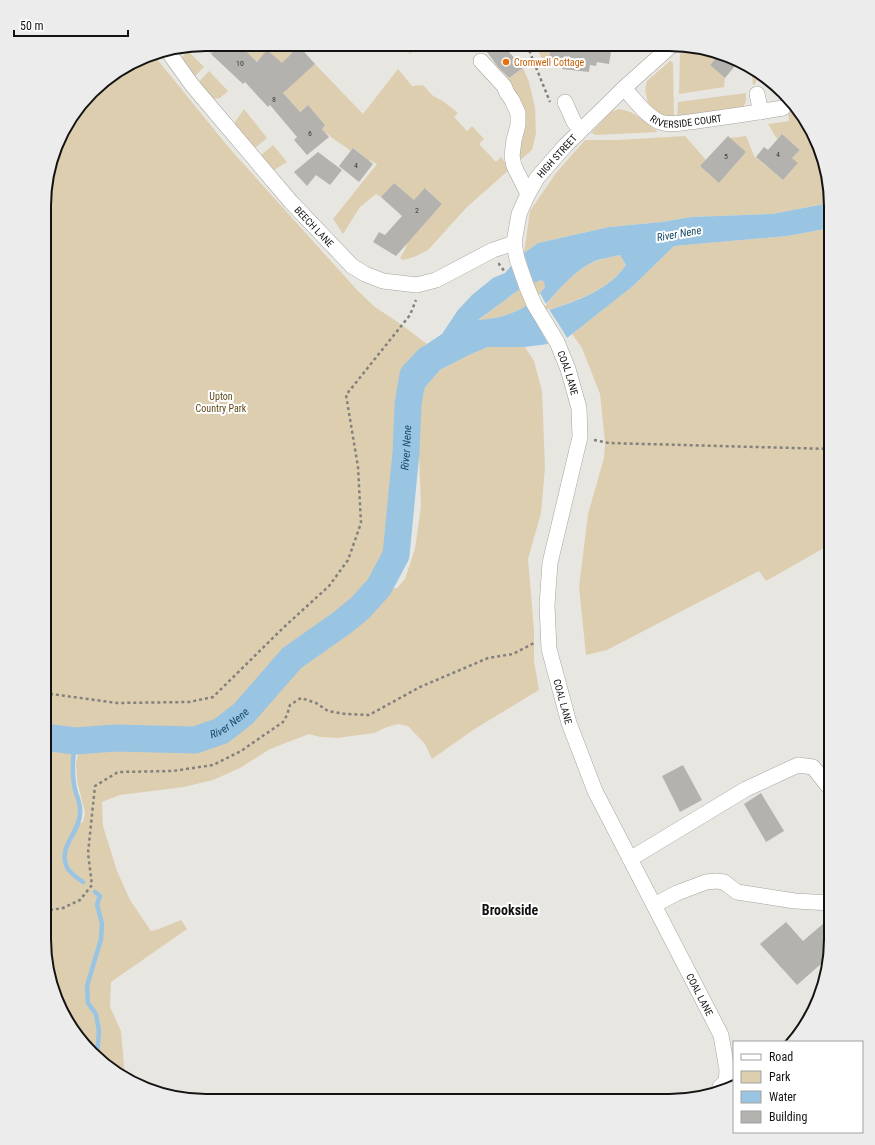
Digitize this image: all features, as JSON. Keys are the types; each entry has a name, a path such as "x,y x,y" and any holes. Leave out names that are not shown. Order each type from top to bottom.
{"street":[{"name":"HIGH STREET","path":"557,342 534,304 517,259 514,242 519,214 537,178 580,130 665,51"},
{"name":"BEECH LANE","path":"171,55 192,85 282,192 352,266 365,274 383,281 417,285 436,280 493,250 514,242"},
{"path":"481,61 504,86 518,113 518,125 512,156 514,166 528,194"},
{"name":"RIVERSIDE COURT","path":"624,88 643,110 654,119 662,122 675,123 724,118 783,108"},
{"path":"757,94 761,112"},
{"path":"558,104 580,130"},
{"name":"COAL LANE","path":"557,342 568,369 578,408 580,437 550,563 547,605 549,648 569,722 595,791 721,1035 733,1048"},
{"path":"630,859 746,789 798,765 813,767 824,781"},
{"path":"654,905 677,893 706,882 716,881 724,882 737,892 795,901 824,903"},
{"name":"COAL LANE","path":"721,1035 728,1082"}],"path":[{"path":"530,51 558,104"},
{"path":"51,694 117,703 189,702 213,697 283,628 329,586 348,560 361,523 358,467 346,395 410,315 418,293 417,285"},
{"path":"580,437 609,443 824,449"},
{"path":"51,910 63,908 80,900 92,885 88,853 95,786 118,772 173,771 213,765 241,751 283,722 288,715 290,705 301,698 316,703 328,710 346,714 368,715 420,687 488,658 513,654 533,642 549,648"}],"green space":[{"path":"246,51 267,51 259,60 256,61"},
{"path":"267,51 294,51 286,59 302,76 315,64 363,114 398,69 412,86 423,85 432,95 458,113 454,117 467,131 472,126 484,139 479,144 496,162 501,157 510,169 467,207 428,250 414,257 403,260 400,258 406,248 407,238 419,230 442,204 426,188 414,200 394,183 381,197 376,194 360,207 343,234 333,219 377,164 369,160 365,165 359,160 362,155 354,148 351,151 328,135 322,129 325,125 308,105 298,113 297,109 283,93 287,89"},
{"path":"538,51 550,51 549,59 543,62"},
{"path":"572,51 593,51 593,55"},
{"path":"682,51 690,52 716,58 710,65 725,78 724,87 679,94 680,54"},
{"path":"189,52 204,67 193,78 182,57"},
{"name":"Upton Country Park","path":"157,59 230,149 357,290 375,307 427,344 410,361 401,378 397,412 396,555 379,587 360,608 343,622 292,658 243,714 221,731 195,740 128,739 75,741 73,765 76,792 79,799 80,813 78,825 83,822 85,813 77,781 76,764 78,753 82,749 102,750 114,747 173,747 202,745 228,733 262,702 300,660 322,644 343,632 364,612 383,589 397,588 405,579 415,549 421,506 416,423 421,392 440,370 488,347 525,347 534,361 542,391 545,468 541,513 528,559 534,630 534,661 539,690 473,730 432,759 425,744 408,726 398,724 374,733 337,738 320,737 309,734 270,749 240,768 213,780 184,787 120,795 102,802 103,826 117,871 130,900 151,931 181,920 187,929 111,982 110,1007 121,1031 124,1071 111,1062 96,1049 83,1034 72,1017 59,989 51,950 51,195 59,156 67,137 83,111 96,96 111,83 137,67"},
{"path":"670,61 673,63 674,116 662,116 649,107 645,90 647,81"},
{"path":"523,68 529,82 535,108 536,133 532,150 518,162 508,79"},
{"path":"209,71 228,91 220,98 211,99 198,83"},
{"path":"752,75 757,79 753,85"},
{"path":"746,93 745,103 741,108 677,116 678,102"},
{"path":"244,109 267,138 255,148 236,126 235,122"},
{"path":"619,109 630,112 645,121 658,132 596,135 591,133 611,112"},
{"path":"792,111 798,120 808,137 816,156 823,185 824,204 772,214 691,217 662,222 609,227 538,243 524,253 530,211 556,173 585,140 617,140 685,136 706,160 700,166 719,183 746,152 730,138 746,136 754,156 783,180 798,163 792,158 800,150 782,134 777,139 768,124 789,121 788,112"},
{"path":"273,145 287,162 274,170 261,155"},
{"path":"824,229 824,548 766,581 759,571 607,650 586,655 579,587 588,514 604,458 605,442 600,394 582,348 572,334 633,286 674,246 787,236"},
{"path":"620,255 626,265 609,282 588,295 564,305 541,312 565,283 579,270 599,260"},
{"path":"541,280 544,282 545,287 523,308 497,318 477,321 520,289"}],"water":[{"path":"824,204 824,229 787,236 674,246 633,286 567,338 549,310 592,294 611,281 626,265 620,255 595,261 574,274 546,304 540,293 545,287 544,282 541,280 534,283 524,253 538,243 609,227 662,222 691,217 772,214"},
{"path":"511,266 520,289 478,320 504,316 527,305 548,344 525,347 488,347 440,370 421,392 400,390 401,378 410,361 427,344 442,334 458,310 472,295 493,278 505,273"}],"pier":[{"path":"548,308 567,338 565,338 547,311"}],"building":[{"path":"214,51 246,51 257,62 266,51 268,51 282,63 294,51 303,51 315,64 283,93 300,112 308,105 325,125 322,129 329,137 307,155 294,140 297,137 270,105 268,107 245,82 243,84 211,54"},
{"name":"Cromwell Cottage","path":"486,51 508,51 523,68 509,78 498,67"},
{"path":"550,51 611,51 609,64 597,62 596,66 590,65 589,72 562,69 564,61 549,59"},
{"path":"716,58 735,66 725,78 710,65"},
{"path":"782,134 800,150 792,158 798,163 783,180 756,157 764,147 768,150"},
{"path":"728,136 746,152 719,183 700,166"},
{"path":"353,148 373,164 359,182 339,166"},
{"path":"318,152 342,170 330,185 316,175 307,186 294,172"},
{"path":"394,183 414,200 425,188 442,204 396,256 373,242 379,232 385,235 402,216 381,197"},
{"path":"683,765 702,800 680,812 662,776"},
{"path":"761,793 784,831 766,842 744,804"},
{"path":"786,922 803,941 824,923 822,963 797,985 760,944"}],"waterway":[{"name":"River Nene","path":"51,738 75,741 115,738 195,740 221,731 243,714 292,658 343,622 360,608 379,587 396,555 406,452 408,404 413,375 428,359"},
{"path":"75,741 73,774 74,787 80,805 80,813 77,826 67,845 65,858 66,865 69,870 83,882"},
{"path":"95,892 100,896 97,904 102,924 101,939 87,986 88,1003 96,1014 99,1031 98,1050"}],"place":[{"name":"Cromwell Cottage","path":"506,62"}],"district":[{"name":"Brookside","path":"510,910"}]}
